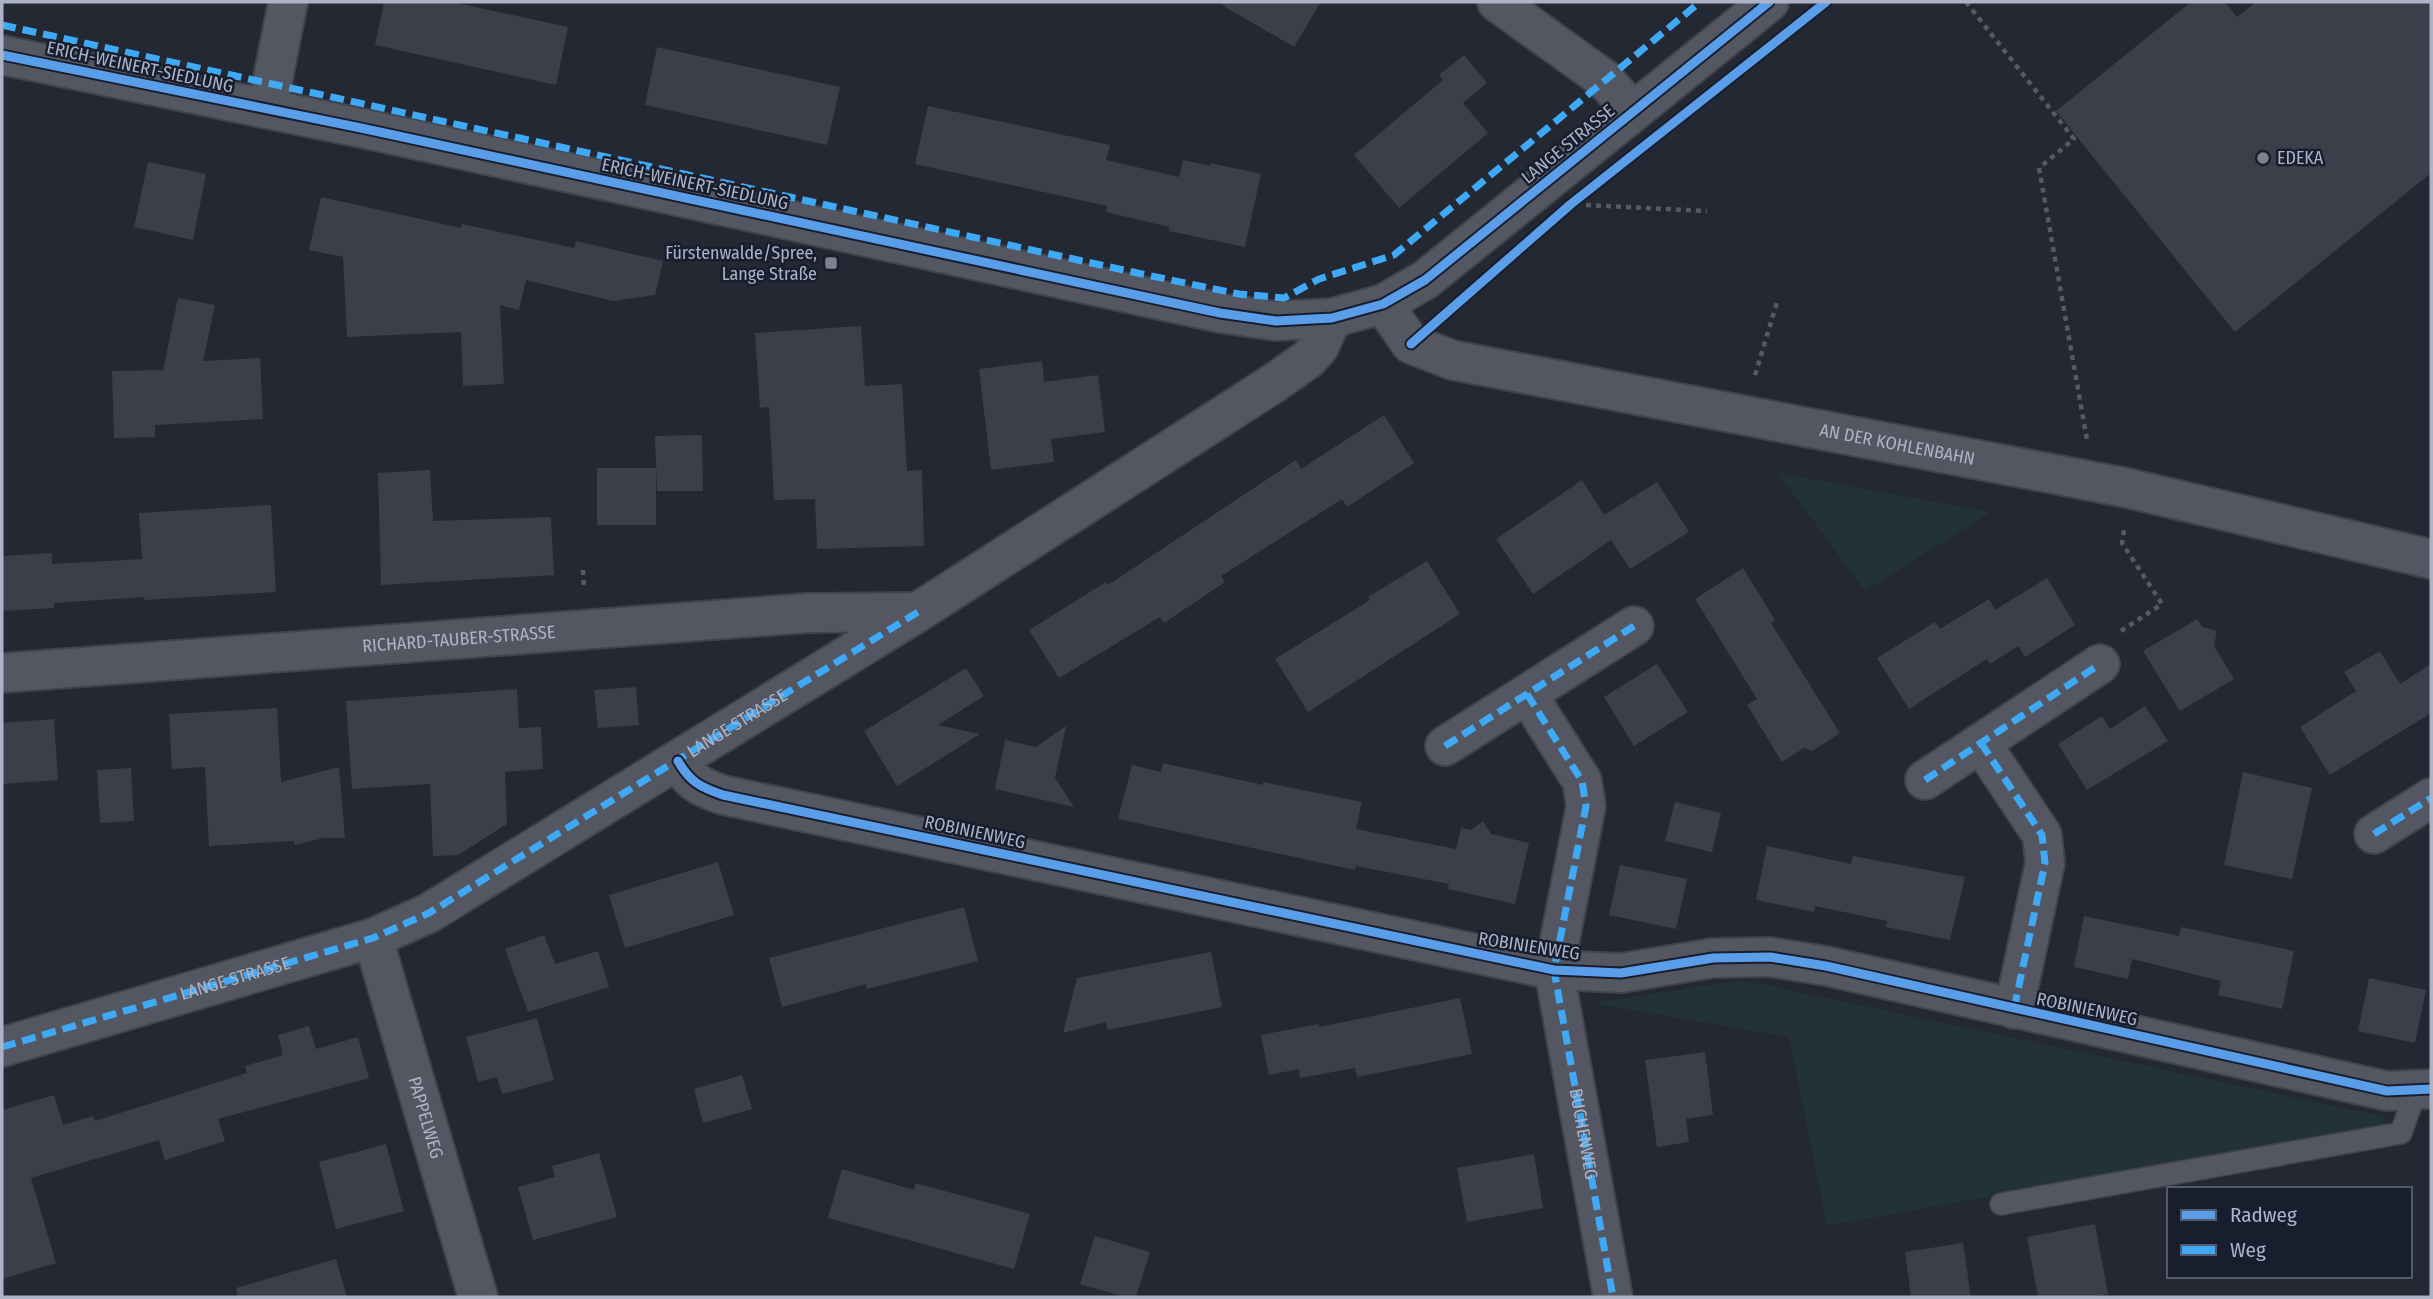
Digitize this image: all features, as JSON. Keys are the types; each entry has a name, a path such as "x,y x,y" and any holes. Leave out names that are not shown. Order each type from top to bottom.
{"street":[{"path":"267,109 288,2"},
{"path":"1497,2 1604,79 1633,112"},
{"name":"LANGE STRASSE","path":"1382,304 1425,280 1769,2"},
{"name":"ERICH-WEINERT-SIEDLUNG","path":"2,55 1220,313 1276,321 1332,318 1382,304"},
{"name":"AN DER KOHLENBAHN","path":"1382,304 1411,344 1451,360 2127,488 2431,559"},
{"name":"LANGE STRASSE","path":"2,1047 373,938 429,913 918,612 1274,383 1308,359 1319,347 1332,318"},
{"name":"RICHARD-TAUBER-STRASSE","path":"2,673 808,613 918,612"},
{"path":"1445,746 1634,626"},
{"path":"1925,780 2100,664"},
{"name":"ROBINIENWEG","path":"1527,694 1582,781 1586,806 1553,970"},
{"name":"ROBINIENWEG","path":"1981,743 2042,835 2045,863 2014,1009"},
{"name":"ROBINIENWEG","path":"678,761 688,778 723,795 1553,970 1621,973 1713,958 1770,957 1826,966 2387,1091 2424,1089"},
{"path":"2374,834 2431,799"},
{"name":"PAPPELWEG","path":"373,938 478,1297"},
{"name":"BUCHENWEG","path":"1553,970 1613,1297"}],"lane":[{"path":"2001,1204 2401,1133 2424,1089"}],"path":[{"path":"1966,2 2074,139 2039,168 2087,436 2088,481"},
{"path":"1584,205 1707,211"},
{"path":"1742,415 1778,299"},
{"path":"2100,664 2102,643 2162,604 2122,543 2127,488"}],"shaded area":[{"path":"1778,473 1991,512 1865,591"},
{"path":"1742,980 2386,1117 2387,1124 1827,1226 1789,1037 1591,1003"}],"building":[{"path":"384,2 452,2 568,27 556,85 375,45"},
{"path":"1217,2 1321,2 1294,47"},
{"name":"EDEKA","path":"2191,2 2225,2 2237,17 2256,2 2431,2 2431,173 2235,332 2056,111"},
{"path":"657,47 840,87 827,145 645,105"},
{"path":"1464,55 1487,83 1463,103 1488,133 1399,208 1354,155 1443,80 1439,75"},
{"path":"928,106 1110,145 1106,160 1179,177 1183,160 1261,174 1245,247 1169,231 1169,227 1106,212 1107,206 915,164"},
{"path":"148,162 206,174 193,240 134,227"},
{"path":"321,197 461,228 462,224 574,248 576,241 663,261 655,295 613,301 526,280 519,310 500,305 504,384 463,386 461,332 347,337 343,257 309,250"},
{"path":"178,298 215,305 203,361 260,358 263,419 155,425 155,437 114,438 112,371 163,370"},
{"path":"861,326 865,386 902,384 907,471 922,470 924,546 817,549 815,499 774,500 769,407 760,408 755,333"},
{"path":"1042,361 1044,382 1098,375 1105,432 1051,439 1054,462 991,470 979,369"},
{"path":"1384,415 1414,463 1347,507 1342,499 1221,576 1225,582 1164,623 1160,617 1059,678 1029,630 1106,582 1108,585 1296,460 1301,469"},
{"path":"702,435 703,491 657,491 655,436"},
{"path":"597,468 656,468 656,525 597,525"},
{"path":"430,470 433,521 551,517 554,575 381,585 378,473"},
{"path":"1582,480 1604,515 1657,482 1689,532 1630,569 1611,540 1533,594 1496,539"},
{"path":"271,505 276,592 54,603 54,608 2,611 2,556 52,553 52,564 142,559 139,513"},
{"path":"1427,561 1460,614 1308,712 1275,659"},
{"path":"1743,568 1775,620 1771,623 1840,733 1812,751 1804,748 1782,762 1747,705 1757,699 1695,599"},
{"path":"2047,578 2075,625 2025,657 2018,646 1990,664 1987,659 1909,709 1877,658 1935,622 1940,629 1989,599 1995,610"},
{"path":"2197,619 2202,627 2217,631 2214,646 2234,679 2180,711 2143,651"},
{"path":"2380,651 2400,684 2431,664 2431,713 2330,775 2300,727 2356,691 2344,672"},
{"path":"1657,664 1688,712 1634,746 1604,697"},
{"path":"966,668 984,696 938,725 980,734 897,786 864,731"},
{"path":"636,687 639,725 598,728 594,690"},
{"path":"517,689 519,728 541,727 543,769 505,772 507,824 458,855 433,856 430,784 352,789 346,701"},
{"path":"2145,706 2168,741 2087,790 2058,744 2102,716 2110,729"},
{"path":"277,708 281,782 339,767 345,838 324,838 295,845 294,841 209,846 205,767 172,769 169,714"},
{"path":"54,719 58,780 2,784 2,723"},
{"path":"1066,726 1055,778 1074,807 995,789 1005,740 1036,747"},
{"path":"1163,763 1263,785 1263,782 1362,802 1356,829 1456,849 1461,828 1471,830 1483,821 1491,834 1529,843 1515,904 1448,889 1449,884 1356,866 1355,870 1118,819 1132,765 1161,772"},
{"path":"131,768 134,821 100,823 97,770"},
{"path":"2243,772 2312,788 2292,879 2224,865"},
{"path":"1675,802 1721,813 1712,852 1665,841"},
{"path":"1767,846 1851,864 1853,856 1965,877 1950,940 1886,927 1887,921 1815,906 1814,912 1756,900"},
{"path":"718,862 734,915 625,948 609,895"},
{"path":"1620,865 1687,879 1676,929 1609,915"},
{"path":"964,907 978,961 867,989 866,984 782,1007 769,958"},
{"path":"2084,916 2179,936 2181,927 2294,951 2282,1009 2218,995 2221,981 2132,959 2128,979 2074,967"},
{"path":"544,935 555,964 598,951 609,987 528,1012 505,949"},
{"path":"1211,952 1222,1007 1107,1030 1106,1022 1063,1033 1077,978"},
{"path":"2369,978 2426,990 2415,1043 2358,1031"},
{"path":"1460,998 1472,1054 1357,1077 1355,1068 1300,1078 1299,1069 1269,1075 1261,1035 1319,1024 1319,1027"},
{"path":"537,1018 554,1080 502,1094 497,1077 478,1082 466,1037"},
{"path":"309,1026 316,1049 358,1037 369,1078 218,1119 225,1141 165,1160 159,1140 31,1178 56,1263 2,1279 2,1110 54,1095 63,1125 93,1116 95,1121 247,1073 245,1066 283,1055 278,1035"},
{"path":"1705,1052 1713,1115 1686,1119 1689,1142 1657,1147 1645,1060"},
{"path":"742,1075 752,1109 703,1123 694,1089"},
{"path":"386,1144 404,1211 336,1229 319,1162"},
{"path":"599,1153 617,1217 533,1240 518,1187 555,1177 552,1166"},
{"path":"1534,1154 1543,1208 1467,1222 1457,1168"},
{"path":"842,1169 914,1190 915,1183 1030,1214 1014,1269 828,1218"},
{"path":"2095,1224 2108,1294 2090,1297 2038,1297 2027,1237"},
{"path":"1095,1236 1150,1252 1136,1297 1125,1297 1080,1284"},
{"path":"1963,1243 1971,1297 1911,1297 1905,1252"},
{"path":"336,1259 347,1297 238,1297 236,1288"}],"marked path":[{"path":"2,25 1142,274 1239,294 1284,298 1319,279 1394,255 1700,2"},
{"path":"2,1047 373,938 429,913 918,612"},
{"path":"1445,746 1634,626"},
{"path":"1925,780 2100,664"},
{"path":"1527,694 1582,781 1586,806 1554,970 1613,1297"},
{"path":"1981,743 2042,835 2045,863 2014,1009"},
{"path":"2374,834 2431,798"}],"cycle path":[{"path":"2,55 361,128 1220,313 1276,321 1332,318 1383,304 1425,280 1769,2"},
{"path":"1411,344 1571,204 1826,2"},
{"path":"678,761 696,783 723,795 1554,970 1621,973 1713,958 1770,957 1826,966 2387,1091 2431,1089"}],"place":[{"name":"EDEKA","path":"2263,158"},
{"name":"Fürstenwalde/Spree, Lange Straße","path":"831,263"}]}
